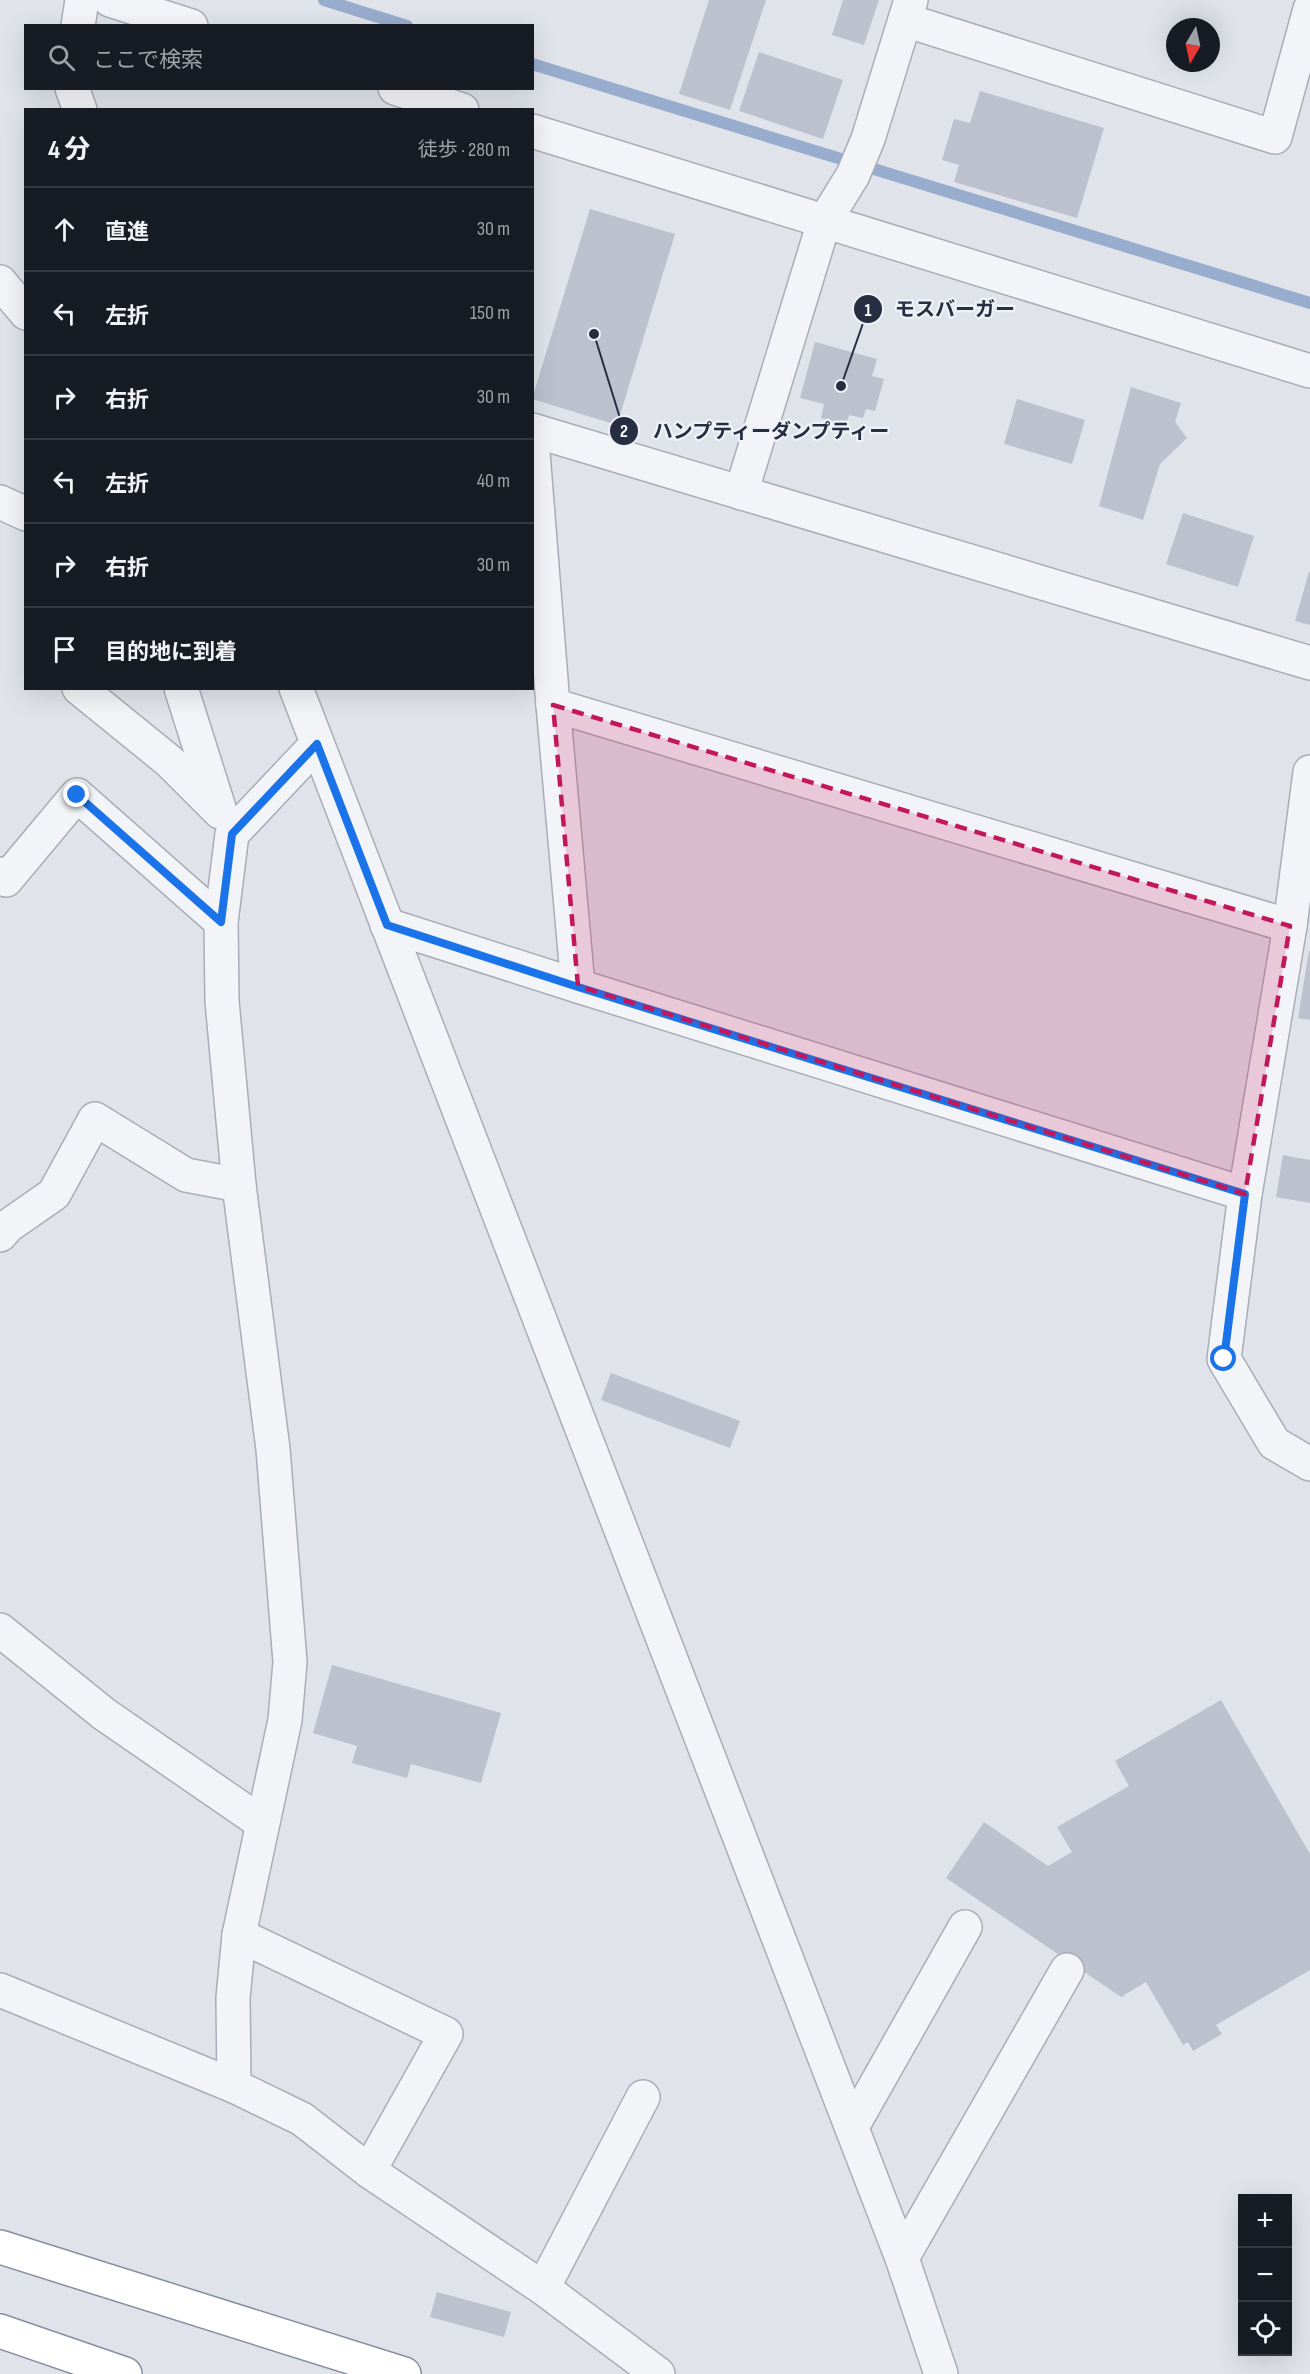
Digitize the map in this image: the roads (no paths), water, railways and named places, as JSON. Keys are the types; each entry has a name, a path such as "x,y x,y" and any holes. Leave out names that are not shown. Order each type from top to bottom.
{"highway":[{"path":"0,2247 404,2374"},
{"path":"0,2331 125,2374"}],"street":[{"path":"78,24 82,0"},
{"path":"110,0 185,24"},
{"path":"741,493 824,222 853,174 868,139 908,10 1275,137 1310,9"},
{"path":"73,90 79,108"},
{"path":"401,90 456,108"},
{"path":"534,132 1310,371"},
{"path":"0,282 24,311"},
{"path":"534,431 1310,663"},
{"path":"534,465 578,987"},
{"path":"0,502 24,513"},
{"path":"82,690 169,760 226,823"},
{"path":"182,690 226,823 221,922 222,1001 239,1185 273,1449 290,1662 285,1720 261,1823 239,1935 233,1998 234,2086"},
{"path":"297,690 852,2127 902,2258 941,2374"},
{"path":"553,705 1290,926"},
{"path":"226,823 317,744"},
{"path":"1310,772 1290,926 1245,1194 1224,1359 1274,1443 1310,1464"},
{"path":"0,874 6,880 77,795 221,922"},
{"path":"387,925 578,987 1245,1194"},
{"path":"0,1235 8,1226 54,1194 95,1119 186,1175 239,1185"},
{"path":"0,1630 104,1714 261,1823"},
{"path":"852,2127 965,1927"},
{"path":"239,1935 446,2034 369,2171"},
{"path":"902,2258 1067,1971"},
{"path":"0,1990 234,2086 302,2119 369,2171 543,2288 658,2374"},
{"path":"543,2288 643,2097"}],"waterway":[{"path":"324,0 401,24"},
{"path":"534,65 1310,303"}],"place":[{"name":"ハンプティーダンプティー","path":"594,334"},
{"name":"モスバーガー","path":"841,386"}]}
